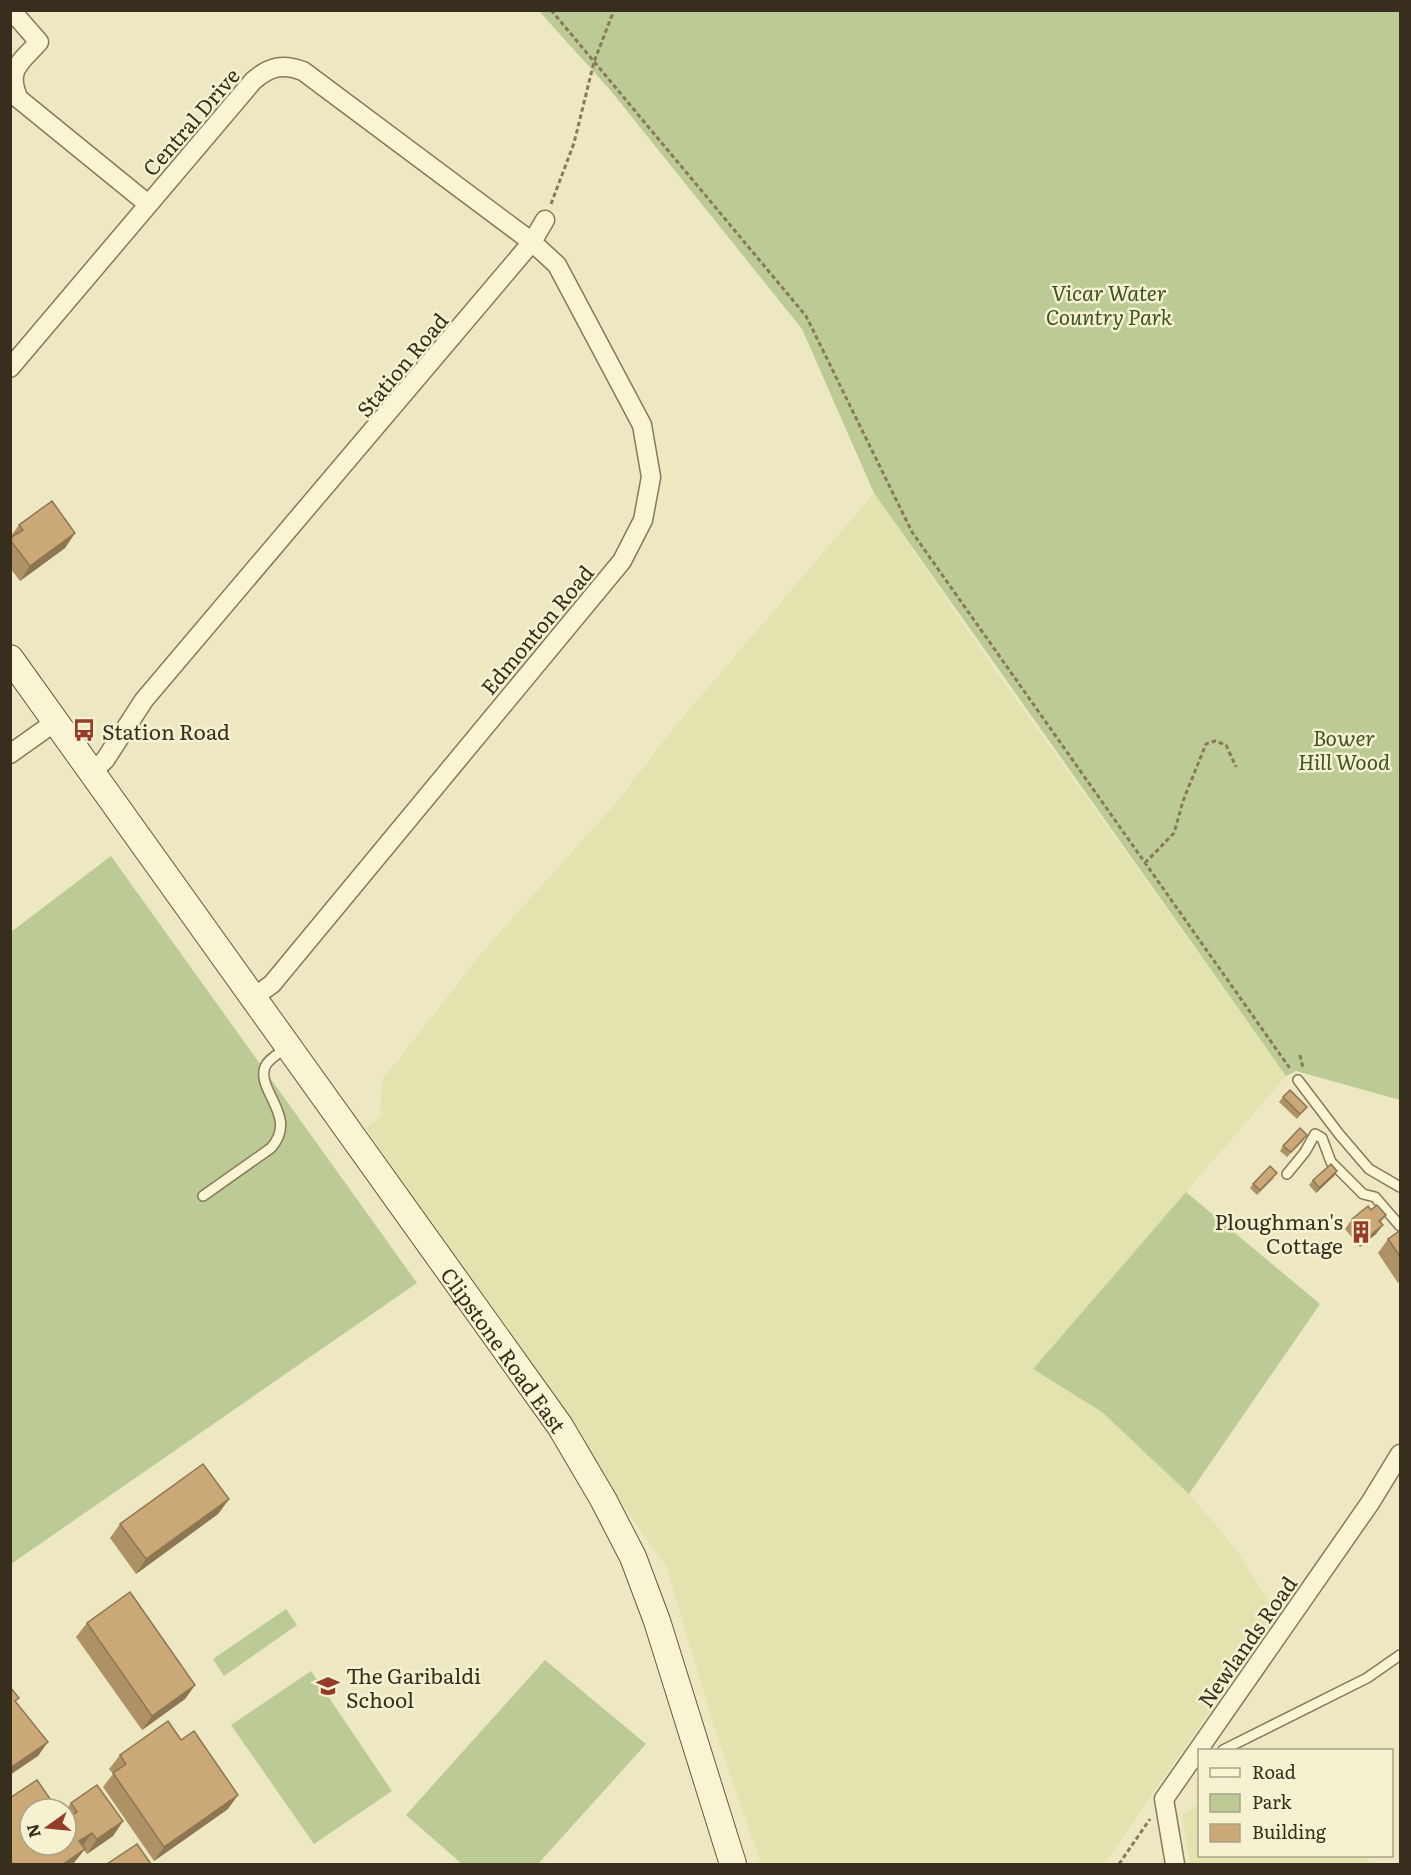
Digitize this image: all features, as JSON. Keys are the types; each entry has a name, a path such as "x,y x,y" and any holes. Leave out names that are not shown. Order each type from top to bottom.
{"main road":[{"name":"Clipstone Road East","path":"10,658 560,1426 603,1499 633,1557 657,1621 733,1864"}],"street":[{"path":"10,10 46,48 16,68 11,78 19,99 148,204"},
{"name":"Central Drive","path":"10,368 253,81 276,66 290,66 303,71 532,242"},
{"name":"Station Road","path":"91,773 105,760 144,700 532,242 545,220"},
{"name":"Edmonton Road","path":"254,997 272,984 622,561 643,520 651,477 642,425 557,265 532,242"},
{"path":"10,754 55,722"},
{"name":"Newlands Road","path":"1202,1749 1364,1513 1401,1454"},
{"name":"Newlands Road","path":"1164,1799 1195,1759"},
{"path":"1164,1799 1175,1864"}],"lane":[{"path":"203,1196 271,1148 279,1139 281,1130 278,1114 264,1072 266,1065 288,1047"},
{"path":"1298,1080 1369,1169 1401,1187"},
{"path":"1287,1174 1305,1152 1315,1134 1322,1138 1331,1162 1363,1194 1375,1197 1401,1226"},
{"path":"1225,1749 1367,1678 1401,1655"}],"path":[{"path":"551,10 806,315 912,532 1298,1080"},
{"path":"545,220 574,143 594,62 614,10"},
{"path":"1145,862 1174,833 1186,792 1206,744 1215,741 1226,745 1236,767"},
{"path":"1119,1864 1164,1799"}],"green space":[{"name":"Vicar Water Country Park","path":"539,11 1400,11 1400,1100 1296,1071 1286,1076 874,493 802,329 611,91"},
{"path":"874,493 993,667 1286,1076 1033,1369 1102,1412 1183,1486 1237,1551 1277,1614 1104,1864 761,1864 717,1736 666,1566 467,1286 366,1128 380,1117 382,1080 485,949 616,803 672,730"},
{"path":"111,856 417,1283 11,1564 11,932"},
{"path":"1186,1192 1320,1304 1189,1494 1102,1412 1033,1369"},
{"path":"286,1609 297,1625 224,1676 213,1659"},
{"path":"545,1660 646,1744 538,1864 462,1864 406,1815"},
{"path":"311,1671 392,1791 314,1844 231,1725"},
{"path":"1198,1803 1198,1857 1366,1857 1370,1864 1190,1864 1182,1816"}],"building":[{"path":"52,501 75,533 30,566 10,538 23,530 19,525"},
{"path":"1290,1090 1307,1107 1300,1114 1283,1097"},
{"path":"1300,1128 1307,1135 1291,1152 1283,1146"},
{"path":"1331,1164 1337,1171 1319,1188 1313,1180"},
{"path":"1270,1166 1277,1173 1260,1190 1253,1184"},
{"path":"1377,1205 1386,1215 1379,1221 1383,1225 1367,1238 1352,1219 1368,1206 1371,1210"},
{"path":"1401,1230 1401,1258 1388,1239"},
{"path":"203,1464 229,1499 146,1559 120,1524"},
{"path":"130,1592 195,1685 152,1716 87,1623"},
{"path":"10,1687 19,1698 15,1701 48,1742 10,1768"},
{"path":"168,1721 181,1740 194,1731 238,1795 164,1847 113,1773 126,1764 120,1755"},
{"path":"37,1780 49,1797 18,1797 18,1857 73,1857 63,1864 13,1864 10,1861 10,1798"},
{"path":"97,1785 123,1821 97,1839 92,1833 79,1841 85,1849 78,1854 78,1798"},
{"path":"137,1844 151,1864 107,1864"}],"place":[{"name":"Station Road","path":"84,730"},
{"name":"Ploughman's Cottage","path":"1361,1232"},
{"name":"The Garibaldi School","path":"328,1686"}],"park label":[{"name":"Bower Hill Wood","path":"1344,748"}]}
